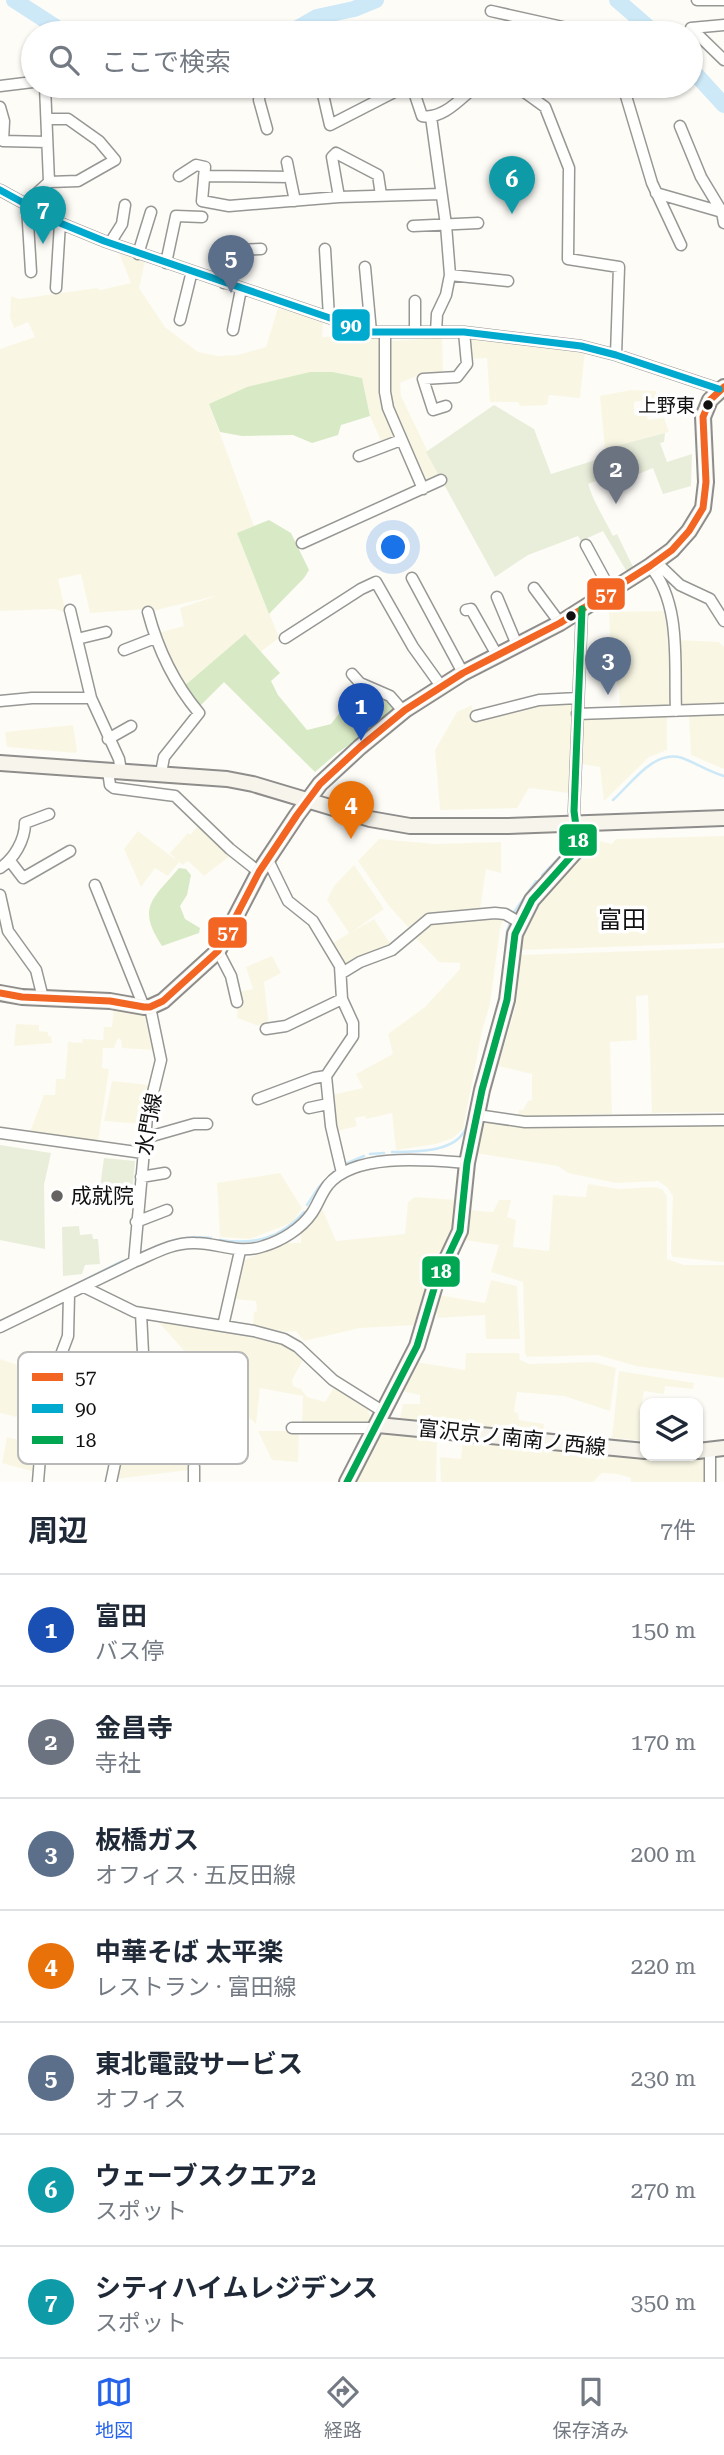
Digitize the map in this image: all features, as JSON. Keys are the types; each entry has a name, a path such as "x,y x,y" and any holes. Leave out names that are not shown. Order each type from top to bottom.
{"street":[{"path":"697,0 724,0"},
{"path":"491,10 537,21"},
{"path":"703,27 724,25"},
{"path":"703,40 724,60"},
{"path":"0,86 21,83"},
{"path":"46,98 49,183"},
{"path":"259,98 267,129"},
{"path":"324,98 330,125 382,98"},
{"path":"416,98 422,116 430,117 440,114 461,98"},
{"path":"533,98 545,107 569,168 568,260 619,267 616,355"},
{"path":"626,98 656,193 681,245"},
{"path":"0,107 4,121 3,141 47,142"},
{"path":"430,117 446,225 450,275 446,295 437,314 436,332"},
{"path":"26,205 49,183 78,181 115,160 99,141 68,119 47,119"},
{"path":"680,126 701,177 723,217"},
{"path":"339,197 332,157 336,153 378,175 381,195"},
{"path":"287,162 295,201"},
{"path":"179,176 196,165 205,167 202,201 229,206 339,197 441,194"},
{"path":"204,176 290,177"},
{"path":"0,190 60,223 138,254 371,332 464,332 581,346 721,388 710,400 703,417 706,482 703,509 689,531 672,550 559,623 441,687 404,712 333,771 308,800 263,866 218,951 163,1002 147,1007 110,1001 0,993"},
{"path":"656,193 723,217"},
{"path":"26,205 31,272"},
{"path":"110,243 122,224 125,205"},
{"path":"138,254 151,212"},
{"path":"166,263 176,216 202,217"},
{"path":"55,288 60,223"},
{"path":"413,226 478,223"},
{"path":"224,283 232,250 261,249"},
{"path":"325,249 329,317"},
{"path":"365,267 371,332"},
{"path":"180,320 192,271"},
{"path":"450,275 508,281"},
{"path":"233,330 241,289"},
{"path":"415,300 415,332"},
{"path":"446,406 433,410 423,379 457,377 467,364 464,332"},
{"path":"385,333 384,392 388,408 423,489"},
{"path":"359,456 401,440"},
{"path":"302,544 441,480"},
{"path":"586,545 611,591"},
{"path":"653,564 680,585 710,599 724,621"},
{"path":"653,564 669,601 676,711"},
{"path":"412,578 463,673"},
{"path":"285,638 376,582 413,647 441,687"},
{"path":"534,588 559,623"},
{"path":"497,597 517,645"},
{"path":"466,610 471,609 497,655"},
{"path":"347,1482 417,1346 436,1282 457,1238 467,1163 482,1090 507,1000 512,946 519,922 532,900 576,852 578,842 574,811 582,609"},
{"path":"70,610 82,670 91,698 119,760 110,785 114,788 175,796 220,840 263,866 288,901 313,921 342,973 342,999 355,1030 326,1076 334,1146 342,1173"},
{"path":"148,612 163,660 181,692 199,712 164,757 161,773"},
{"path":"77,639 106,632"},
{"path":"124,650 155,638"},
{"path":"352,674 360,683 390,696 404,712"},
{"path":"0,701 91,698"},
{"path":"476,716 539,700 578,698"},
{"path":"578,714 724,709"},
{"path":"108,739 131,726"},
{"path":"0,763 227,779 370,819 410,826 724,818"},
{"path":"0,868 10,861 25,832 24,822 49,814"},
{"path":"10,861 23,878 70,851"},
{"name":"水門線","path":"95,885 147,1007 161,1059 147,1117 134,1262"},
{"path":"0,895 3,927 36,970 43,998"},
{"path":"342,973 360,962 392,950 429,919 505,914 519,922"},
{"path":"218,951 231,976 237,1002"},
{"path":"266,1029 286,1026 342,999"},
{"path":"258,1098 314,1077 326,1076"},
{"path":"309,1108 328,1104"},
{"path":"477,1115 525,1122 724,1120"},
{"path":"145,1138 194,1124 207,1124"},
{"path":"0,1133 143,1153"},
{"path":"0,1327 134,1262 183,1243 240,1251 278,1241 305,1222 330,1183 342,1173 379,1162 406,1159 467,1163"},
{"path":"141,1177 165,1173"},
{"path":"136,1222 167,1210"},
{"path":"223,1326 240,1251"},
{"name":"富沢京ノ南南ノ西線","path":"84,1287 135,1312 254,1331 284,1339 298,1347 320,1371 379,1421 640,1450"},
{"path":"62,1352 68,1336 69,1295"},
{"path":"141,1313 143,1352"},
{"path":"292,1428 379,1421"},
{"path":"710,1482 711,1450"},
{"path":"38,1482 39,1464"},
{"path":"111,1482 115,1464"},
{"path":"194,1467 194,1482"}],"shaded area":[{"path":"119,253 145,261 139,288 165,327 198,352 218,356 238,355 266,347 278,308 323,321 322,337 369,336 380,339 379,377 382,397 395,437 382,443 370,416 362,378 333,372 209,404 254,526 238,533 279,638 260,652 245,635 183,687 166,657 158,633 184,626 180,608 219,595 148,612 146,609 90,613 81,574 58,579 66,613 55,609 0,611 0,349 35,337 28,322 14,328 10,317 11,296 19,299 97,288 100,290 131,283"},
{"path":"466,336 585,351 580,398 549,395 547,405 520,406 518,402 490,402 487,358 471,359"},
{"path":"442,338 443,371 400,383 401,396 440,477 425,484 392,407 390,341"},
{"path":"631,390 656,391 656,398 634,402 634,415 646,413 648,420 664,418 669,432 605,449 600,396"},
{"path":"666,611 671,705 620,708 619,688 614,675 616,670 611,655 609,612"},
{"path":"677,640 719,642 724,647 724,706 682,708 679,702"},
{"path":"572,703 572,768 569,793 529,788 517,808 440,810 435,750 457,712 472,705 473,720 542,704"},
{"path":"724,715 724,769 691,755 689,716"},
{"path":"667,717 667,750 649,757 604,801 600,767 582,764 583,718"},
{"path":"73,725 77,751 75,753 7,747 5,732"},
{"path":"198,826 230,856 204,876 188,861 183,865 179,862 168,876 155,868 141,887 124,849 138,831 176,860 170,853"},
{"path":"724,836 724,943 520,950 523,933 537,907 594,840 612,844 616,839"},
{"path":"379,839 435,844 501,842 501,873 486,869 480,910 448,912 422,918 409,928 389,906 358,861"},
{"path":"354,865 384,909 352,932 374,919 392,946 346,968 333,943 349,933 327,900 334,886"},
{"path":"504,917 490,1004 482,1031 463,1129 453,1138 436,1144 396,1150 392,1113 366,1119 365,1116 355,1118 357,1126 338,1131 332,1095 363,1088 356,1074 393,1054 388,1034 425,1007 460,969 460,963 439,962 414,936 425,924"},
{"path":"724,948 724,1112 652,1113 648,995 636,996 637,1040 610,1042 612,1114 519,1117 519,1110 523,1110 528,1101 532,1100 532,1074 498,1066 516,1005 521,955"},
{"path":"272,956 281,973 264,982 269,1026 256,1025 237,1018 239,992 253,989 246,967"},
{"path":"114,1008 144,1013 147,1016 154,1050 122,1048 118,1038 114,1048 103,1048 102,1068 109,1069 98,1142 30,1132 44,1095 55,1095 56,1079 65,1079 68,1042 82,1043 83,1039 103,1040 104,1027 112,1027"},
{"path":"16,1024 39,1025 39,1031 48,1032 52,1043 14,1046"},
{"path":"112,1081 149,1085 142,1124 104,1121"},
{"path":"483,1122 523,1128 724,1125 724,1262 673,1257 673,1196 667,1187 658,1181 616,1183 568,1173 558,1166 475,1153"},
{"path":"280,1173 302,1208 293,1222 250,1239 220,1237 217,1183"},
{"path":"588,1184 619,1189 655,1187 663,1190 667,1197 667,1259 684,1265 724,1265 724,1378 636,1366 598,1355 527,1357 523,1282 491,1272 499,1245 464,1240 468,1210 493,1212 499,1200 511,1200 507,1217 516,1220 513,1247 549,1251 553,1195 586,1197"},
{"path":"415,1197 455,1200 452,1232 429,1279 416,1325 360,1328 304,1341 296,1331 284,1332 253,1326 254,1312 257,1311 256,1301 234,1299 242,1261 284,1243 301,1243 301,1230 321,1206 336,1241 405,1234 408,1202"},
{"path":"491,1280 517,1286 520,1339 486,1339 485,1315 437,1318 438,1314 434,1313 438,1295 485,1303"},
{"path":"156,1319 281,1341 304,1358 292,1380 293,1386 301,1389 307,1397 325,1402 335,1386 367,1406 371,1421 369,1425 302,1423 303,1396 260,1388 256,1424 248,1417 248,1352 185,1352"},
{"path":"466,1353 519,1353 520,1360 529,1364 594,1362 616,1368 610,1411 564,1396 517,1392 514,1412 518,1413 519,1420 544,1424 543,1433 400,1418 403,1404 420,1404 420,1395 402,1391 416,1362 465,1370"},
{"path":"0,1359 18,1365 18,1417 0,1413"},
{"path":"619,1371 694,1383 693,1389 665,1386 664,1394 644,1391 643,1398 640,1398 640,1441 612,1438"},
{"path":"258,1431 299,1431 298,1462 272,1460"},
{"path":"386,1432 437,1436 436,1482 353,1482 381,1434"},
{"path":"7,1437 18,1440 18,1464 36,1464 35,1472 2,1463"},
{"path":"463,1439 640,1456 640,1461 703,1461 705,1456 705,1482 631,1482 631,1478 602,1473 593,1482 441,1482 440,1457 461,1459"},
{"path":"118,1464 195,1464 189,1470 115,1479"}],"green space":[{"path":"310,372 333,372 362,378 370,416 341,425 338,435 312,443 293,435 242,436 220,432 209,404 247,387"},
{"path":"494,405 534,429 551,474 605,457 605,449 665,433 664,442 660,443 667,462 692,454 691,486 663,494 653,468 608,487 603,478 588,484 613,536 617,534 634,569 627,572 603,531 581,541 578,536 528,555 495,577 426,452"},
{"path":"269,520 291,533 309,570 269,614 237,533"},
{"path":"245,634 280,673 271,681 278,695 307,730 331,724 359,688 389,700 399,712 337,753 315,772 224,682 199,707 183,687"},
{"path":"179,868 186,869 191,875 187,895 180,906 185,919 200,928 199,933 162,946 154,933 149,912 155,896"},
{"path":"0,1145 51,1153 44,1185 45,1249 0,1240"},
{"path":"104,1158 135,1161 131,1205 98,1202"},
{"path":"79,1226 80,1235 92,1234 93,1239 98,1239 100,1264 85,1265 82,1274 63,1276 62,1227"}],"waterway":[{"path":"14,0 46,21"},
{"path":"310,21 376,0"},
{"path":"617,0 641,21"},
{"path":"703,82 724,105"},
{"path":"613,800 644,770 662,759 682,758 724,776"},
{"path":"542,875 569,847"},
{"path":"514,912 536,881"},
{"path":"504,971 507,931 511,920"},
{"path":"476,1083 501,995"},
{"path":"392,1152 431,1150 458,1139 468,1122 475,1089"},
{"path":"370,1154 384,1153"},
{"path":"345,1164 364,1156"},
{"path":"307,1205 319,1187 335,1171"},
{"path":"220,1240 244,1242 266,1238 286,1228 304,1212"},
{"path":"141,1253 175,1240 191,1237 211,1238"},
{"path":"67,1289 122,1261"},
{"path":"0,1321 10,1317"}],"transit line":[{"name":"90","path":"0,190 60,223 104,241 371,332 464,332 581,346 719,389"},
{"name":"57","path":"0,993 22,997 110,1001 144,1007 163,1001 218,951 259,872 297,815 320,784 360,747 405,710 463,673 560,623 672,550 689,531 703,508 706,482 703,417 710,400 724,387"},
{"name":"18","path":"347,1482 417,1346 436,1282 460,1231 467,1163 482,1090 507,1000 515,934 532,900 575,852 578,842 574,811 582,609"}],"place":[{"name":"ウェーブスクエア2","path":"512,214"},
{"name":"シティハイムレジデンス","path":"43,244"},
{"name":"東北電設サービス","path":"231,293"},
{"name":"上野東","path":"708,405"},
{"name":"金昌寺","path":"616,504"},
{"name":"板橋ガス","path":"608,695"},
{"name":"富田","path":"361,741"},
{"name":"中華そば 太平楽","path":"351,839"},
{"name":"成就院","path":"57,1196"}],"district":[{"name":"富田","path":"622,920"}]}
